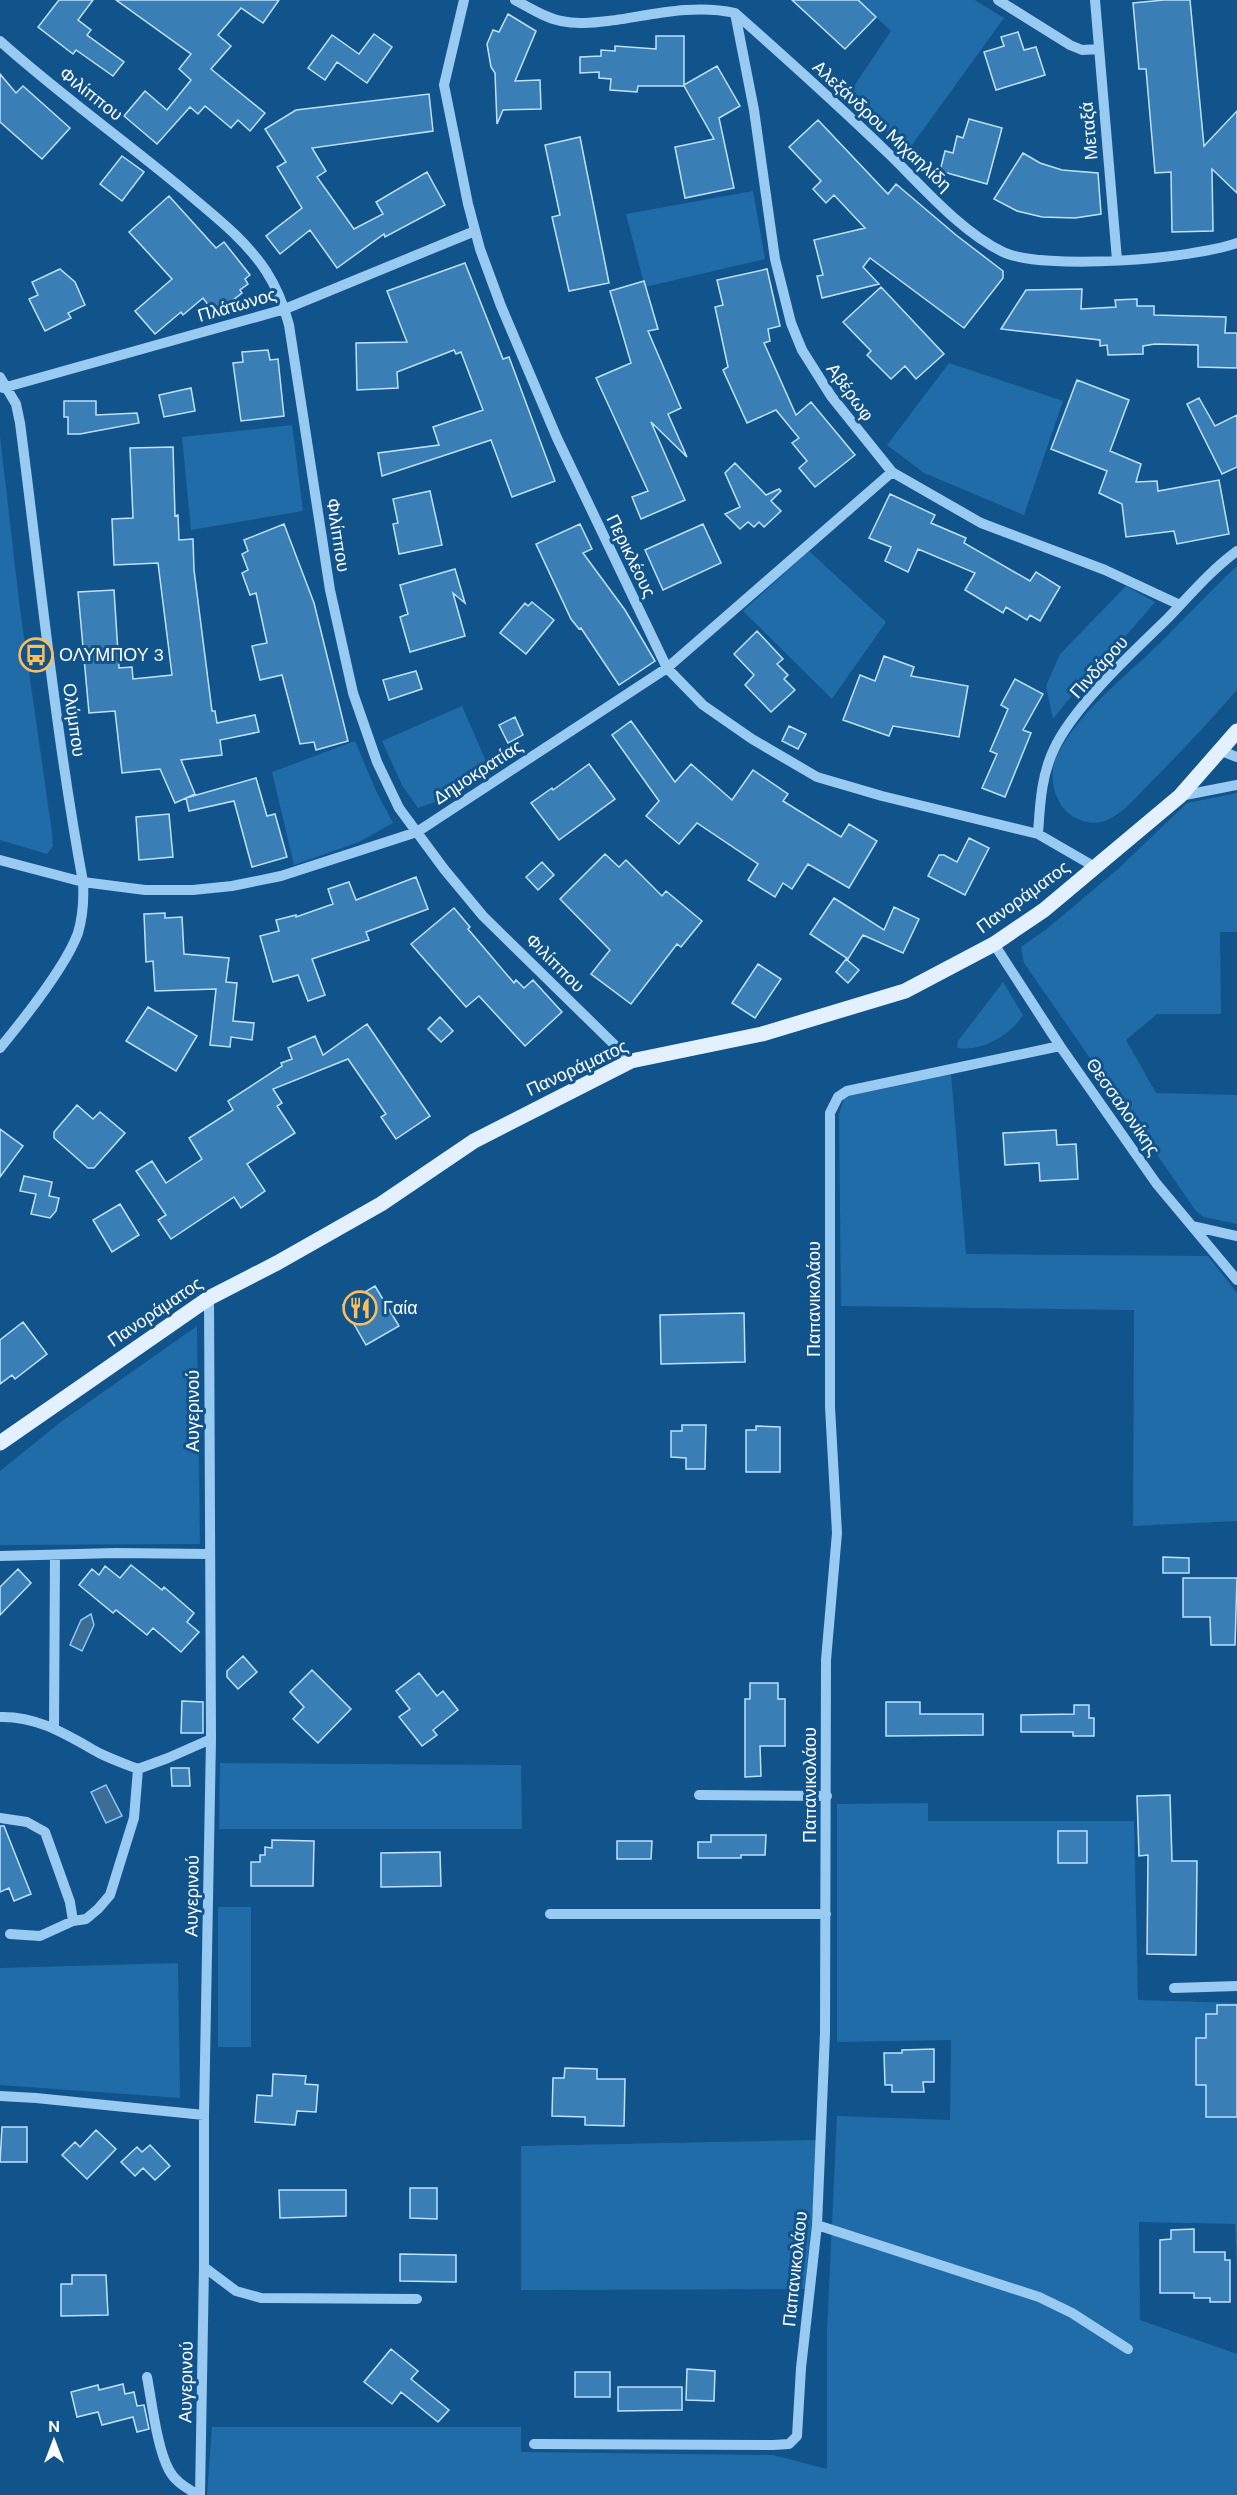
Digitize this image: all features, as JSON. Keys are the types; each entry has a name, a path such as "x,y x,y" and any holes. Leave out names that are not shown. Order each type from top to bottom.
{"main road":[{"name":"Πανοράματος","path":"0,1443 209,1298 277,1263 381,1204 474,1142 631,1061 762,1034 904,992 994,945 1044,910 1180,796 1237,731"}],"street":[{"name":"Περικλέους","path":"464,0 444,85 475,231 501,306 557,438 667,668 703,705 752,739 817,777 882,796 1038,834 1095,867"},
{"path":"515,0 537,13 560,21 583,24 687,10 717,9 735,13"},
{"path":"998,0 1070,45 1083,50 1099,49"},
{"name":"Μεταξά","path":"1095,0 1117,260"},
{"name":"Aλεξάνδρου Mιχαηλίδη","path":"735,13 822,90 940,204 987,243 1005,252 1026,259 1117,260 1178,256 1237,243"},
{"name":"Αβέρωφ","path":"735,13 754,110 775,259 791,323 802,350 818,378 892,472 981,523 1105,570 1180,605"},
{"name":"Φιλίππου","path":"0,41 227,227 265,270 285,309 290,325 330,590 353,693 377,762 399,808 483,916 631,1061"},
{"name":"Πλάτωνος","path":"4,388 285,309 475,231"},
{"name":"Ολύμπου","path":"0,377 4,388 16,404 20,423 42,614 83,882 83,909 75,939 40,994 0,1048"},
{"name":"Δημοκρατίας","path":"0,860 83,882 166,891 232,886 281,876 417,832 667,668 892,472"},
{"name":"Πινδάρου","path":"1038,834 1043,781 1050,758 1061,736 1105,682 1180,605 1237,551"},
{"path":"1219,750 1237,758"},
{"path":"1180,796 1237,785"},
{"name":"Θεσσαλονίκης","path":"994,945 1060,1046 1156,1183 1237,1280"},
{"name":"Παπανικολάου","path":"534,2444 789,2444 797,2436 801,2368 817,2225 825,2032 826,1660 837,1533 830,1407 830,1124 832,1106 838,1096 847,1091 1060,1046"},
{"path":"1192,1226 1237,1236"},
{"name":"Αυγερινού","path":"199,2495 211,1739 209,1298"},
{"path":"54,1728 55,1554"},
{"path":"0,1556 210,1554"},
{"path":"0,1717 39,1722 101,1754 138,1769 211,1739"},
{"path":"10,1934 40,1936 73,1921 86,1919 110,1895 134,1818 138,1769"},
{"path":"699,1795 827,1796"},
{"path":"0,1818 27,1822 45,1832 70,1902 73,1921"},
{"path":"550,1914 826,1914"},
{"path":"1174,1988 1237,1986"},
{"path":"0,2096 204,2115"},
{"path":"817,2225 1039,2297 1072,2313 1128,2349"},
{"path":"204,2267 236,2291 261,2298 417,2299"},
{"path":"147,2377 162,2449 169,2470 178,2482 199,2495"}],"shaded area":[{"path":"858,0 975,0 1004,18 907,152 848,95 891,31"},
{"path":"753,191 765,259 645,287 626,214"},
{"path":"949,363 1063,401 1024,515 924,473 887,445"},
{"path":"292,425 303,511 191,530 182,437"},
{"path":"0,436 20,609 52,833 53,846 47,854 0,840"},
{"path":"809,551 886,622 832,699 743,611"},
{"path":"1237,566 1237,690 1205,726 1118,814 1098,823 1085,822 1072,816 1062,807 1054,789 1052,777 1055,759 1068,737 1105,694"},
{"path":"1126,586 1155,602 1053,719 1046,686 1060,654"},
{"path":"462,706 489,768 438,801 418,808 402,785 382,741"},
{"path":"355,741 376,791 393,823 359,842 294,865 272,772"},
{"path":"1237,793 1237,932 1220,932 1221,1014 1157,1014 1126,1040 1156,1093 1237,1095 1237,1224 1204,1217 1196,1211 1024,963 1021,947 1048,928 1119,868 1187,803"},
{"path":"1003,982 1023,1015 1012,1029 996,1040 968,1049 957,1047 958,1041"},
{"path":"951,1073 966,1254 1208,1256 1237,1293 1237,1521 1133,1526 1134,1310 841,1306 839,1114 844,1098 849,1094"},
{"path":"197,1326 200,1544 0,1545 0,1471 62,1421"},
{"path":"91,1614 94,1625 82,1651 70,1645 81,1620"},
{"path":"220,1763 521,1765 522,1829 219,1829"},
{"path":"106,1785 122,1816 106,1823 91,1792"},
{"path":"928,1803 928,1821 1134,1821 1138,2000 1237,2003 1237,2273 1235,2224 1139,2222 1140,2320 1237,2354 1237,2495 207,2495 212,2427 521,2427 521,2452 773,2455 827,2469 827,2331 837,2116 950,2120 951,2040 837,2042 837,1804"},
{"path":"218,1907 251,1907 251,2047 218,2047"},
{"path":"178,1963 180,2098 0,2085 0,1968"},
{"path":"817,2140 805,2289 521,2290 521,2146"}],"building":[{"path":"59,0 93,0 78,20 91,30 87,35 124,62 113,76 76,50 73,54 38,27"},
{"path":"116,0 279,0 263,23 241,8 218,35 231,46 211,69 265,113 250,131 238,120 231,128 205,106 198,114 190,107 157,144 124,116 145,91 167,110 191,80 179,69 191,54"},
{"path":"792,0 858,0 876,17 845,49"},
{"path":"1190,0 1204,146 1237,111 1237,193 1212,169 1213,231 1172,232 1171,172 1155,173 1146,69 1139,69 1133,3"},
{"path":"508,14 536,31 515,81 540,80 541,109 503,110 497,124 495,73 491,67 487,44 493,30 499,32"},
{"path":"1018,32 1024,50 1036,47 1045,75 996,90 984,52 1004,46 1001,37"},
{"path":"374,34 392,47 367,83 337,62 325,80 308,68 332,35 359,54"},
{"path":"656,36 684,36 684,85 717,66 740,106 719,118 734,188 685,198 675,147 714,139 684,86 638,86 637,92 610,90 611,79 599,78 599,72 580,73 580,57 601,56 601,50 615,51 615,46 656,49"},
{"path":"0,74 16,93 23,86 70,128 42,159 0,122"},
{"path":"429,94 433,131 312,148 326,171 317,177 354,229 383,214 376,202 427,172 445,205 385,237 384,234 337,268 310,230 280,254 266,236 302,208 277,167 286,162 265,129 296,110"},
{"path":"969,119 1002,128 987,184 940,171 945,151 953,153 957,136 963,138"},
{"path":"818,120 888,194 896,184 1003,271 1003,278 964,328 870,258 863,267 879,284 822,298 817,276 823,275 814,240 865,228 834,195 826,203 813,189 821,181 789,147"},
{"path":"580,137 609,283 569,291 552,217 560,215 545,145"},
{"path":"1023,153 1040,163 1062,170 1098,173 1101,214 1075,218 1042,217 1017,211 994,199"},
{"path":"122,156 144,172 122,201 100,184"},
{"path":"169,196 216,248 224,242 250,275 245,279 248,284 240,290 242,293 215,314 203,298 183,315 181,312 155,334 135,311 172,279 129,232"},
{"path":"465,263 503,359 509,357 555,481 512,497 491,440 382,476 378,453 439,445 433,427 483,410 461,352 456,354 454,350 397,372 398,388 357,390 356,343 407,342 387,291"},
{"path":"60,269 75,282 85,305 68,313 71,318 45,331 29,299 38,295 32,282"},
{"path":"767,269 780,326 768,329 770,341 764,343 796,415 811,402 855,455 815,487 799,468 807,461 792,443 799,438 776,410 747,423 723,370 728,367 715,307 723,305 717,280"},
{"path":"644,281 658,329 648,331 681,408 668,414 687,457 651,422 685,500 641,519 632,497 648,491 596,378 631,363 610,291"},
{"path":"881,287 944,354 916,379 905,366 891,379 867,355 871,351 843,322"},
{"path":"1082,289 1081,309 1116,307 1115,300 1137,299 1137,306 1154,306 1154,315 1226,317 1225,333 1237,333 1237,368 1198,367 1198,345 1155,344 1143,346 1143,354 1108,355 1107,345 1100,346 1100,340 1001,329 1026,290"},
{"path":"268,350 270,360 278,359 284,416 241,421 233,363 243,362 242,352"},
{"path":"1077,380 1129,400 1110,451 1141,464 1136,482 1157,481 1158,491 1219,480 1229,534 1177,544 1174,531 1126,537 1122,504 1099,493 1107,471 1051,449"},
{"path":"191,388 195,411 164,417 159,395"},
{"path":"1199,398 1215,426 1237,415 1237,467 1222,474 1187,404"},
{"path":"64,401 96,401 96,415 137,413 139,423 80,434 68,434 68,417 64,417"},
{"path":"173,447 175,516 178,515 179,540 193,539 194,570 212,711 215,711 217,723 255,715 259,732 220,740 222,755 181,760 195,794 175,803 160,769 122,773 115,711 89,713 78,592 114,590 119,668 132,667 133,679 172,675 158,563 114,565 112,519 133,518 130,448"},
{"path":"735,463 766,495 779,489 781,491 771,501 781,511 764,527 759,522 754,527 748,522 740,529 725,514 740,507 725,473"},
{"path":"430,491 442,545 399,554 393,524 398,523 393,499"},
{"path":"890,494 935,515 931,523 966,538 964,543 1030,581 1036,572 1060,587 1040,621 1030,615 1027,620 1006,607 1003,613 965,590 975,573 918,549 908,572 885,561 891,547 869,538"},
{"path":"284,524 314,603 348,741 316,750 314,742 300,744 282,675 260,680 252,646 267,643 256,593 250,595 242,573 248,570 242,554 248,551 244,540"},
{"path":"580,524 592,549 583,553 625,610 655,661 619,685 581,628 579,629 571,619 536,544"},
{"path":"703,524 721,563 663,590 645,550"},
{"path":"455,569 465,603 453,593 465,636 410,652 400,617 408,614 400,585"},
{"path":"532,602 554,620 526,654 500,633 525,603 528,606"},
{"path":"757,631 783,659 777,664 788,675 784,679 795,690 771,712 745,685 754,675 734,654"},
{"path":"884,656 914,667 911,676 968,686 959,737 893,726 889,736 843,720 860,675 875,681"},
{"path":"416,671 422,689 389,700 383,680"},
{"path":"1015,679 1043,694 1023,730 1031,733 1005,797 982,788 997,754 990,751 1008,709 1001,705"},
{"path":"515,717 523,735 508,743 499,725"},
{"path":"631,721 675,782 691,764 732,800 753,770 788,794 783,801 841,837 849,824 877,841 849,888 808,864 792,889 783,883 775,897 748,880 758,864 697,823 679,844 646,816 659,801 612,735"},
{"path":"789,726 806,734 798,749 782,741"},
{"path":"589,764 615,799 559,840 531,803"},
{"path":"256,778 267,816 275,814 287,857 252,867 234,801 189,811 186,798"},
{"path":"169,814 173,857 139,860 136,817"},
{"path":"969,838 989,848 965,895 928,876 939,855 944,855 957,862"},
{"path":"605,854 619,867 626,860 662,896 666,891 702,921 681,947 677,944 631,1004 591,974 610,950 560,899"},
{"path":"542,862 554,875 538,890 526,877"},
{"path":"416,877 428,909 366,932 369,940 312,959 325,995 308,1001 298,975 273,982 260,936 279,931 276,920 296,915 296,917 333,904 328,889 349,882 356,900"},
{"path":"834,898 884,930 894,907 919,919 903,953 863,935 848,959 810,934"},
{"path":"454,908 470,927 468,929 514,983 516,980 524,988 533,980 562,1012 525,1046 479,996 466,1007 411,944"},
{"path":"165,913 165,918 182,917 184,954 229,958 226,982 237,983 233,1021 254,1023 252,1040 231,1037 230,1047 210,1045 216,989 155,991 153,961 146,962 144,914"},
{"path":"846,959 859,970 848,983 836,972"},
{"path":"758,964 781,979 755,1018 732,1003"},
{"path":"148,1007 197,1036 176,1071 126,1041"},
{"path":"440,1017 453,1031 441,1042 428,1029"},
{"path":"367,1024 430,1116 396,1139 381,1117 386,1114 348,1059 273,1089 282,1103 277,1106 295,1133 247,1164 265,1191 241,1208 234,1197 171,1239 158,1220 166,1215 136,1171 152,1161 166,1183 202,1159 189,1138 233,1110 228,1101 282,1066 281,1063 292,1059 288,1048 315,1036 323,1055"},
{"path":"77,1105 93,1119 100,1112 125,1133 94,1168 88,1168 54,1138 54,1132"},
{"path":"0,1129 23,1146 0,1177"},
{"path":"1056,1130 1057,1145 1076,1144 1078,1179 1040,1181 1039,1163 1005,1165 1003,1133"},
{"path":"24,1176 52,1182 49,1196 59,1198 56,1211 50,1218 31,1214 36,1194 20,1191"},
{"path":"120,1204 139,1235 112,1252 93,1220"},
{"path":"375,1286 399,1326 366,1345 343,1305"},
{"path":"744,1313 745,1362 661,1364 660,1315"},
{"path":"23,1322 47,1354 15,1379 12,1375 0,1384 0,1340"},
{"path":"682,1425 706,1425 705,1469 686,1469 686,1458 671,1457 671,1431 682,1431"},
{"path":"756,1426 780,1427 780,1472 746,1472 746,1430 756,1430"},
{"path":"1163,1557 1189,1558 1189,1573 1163,1573"},
{"path":"131,1565 162,1590 164,1587 194,1613 187,1622 199,1632 181,1652 153,1628 147,1635 116,1610 113,1613 79,1585 92,1569 99,1575 105,1566 120,1578"},
{"path":"18,1569 31,1583 0,1615 0,1587"},
{"path":"1183,1578 1237,1578 1235,1645 1211,1645 1210,1617 1183,1617"},
{"path":"243,1656 257,1672 238,1689 227,1677 227,1671"},
{"path":"312,1670 351,1709 318,1743 293,1719 304,1707 290,1692"},
{"path":"419,1673 437,1696 443,1691 458,1710 433,1730 437,1735 422,1746 399,1717 410,1709 396,1691"},
{"path":"750,1683 778,1683 778,1699 785,1699 785,1746 760,1746 761,1776 745,1777 745,1699 750,1699"},
{"path":"182,1701 203,1702 203,1733 181,1733"},
{"path":"886,1702 920,1702 920,1714 983,1714 983,1735 886,1736"},
{"path":"1074,1705 1089,1705 1089,1718 1094,1718 1094,1736 1073,1736 1073,1732 1021,1732 1021,1715 1074,1714"},
{"path":"171,1768 189,1768 190,1786 172,1786"},
{"path":"1170,1795 1172,1861 1197,1861 1196,1955 1147,1954 1148,1855 1139,1856 1137,1796"},
{"path":"0,1826 4,1826 31,1894 14,1901 9,1888 0,1892"},
{"path":"1058,1831 1087,1831 1087,1863 1058,1863"},
{"path":"711,1835 766,1835 765,1855 741,1855 741,1858 698,1858 698,1842 711,1842"},
{"path":"272,1840 314,1841 313,1886 251,1886 251,1862 260,1862 260,1855 265,1855 265,1847 272,1848"},
{"path":"617,1841 652,1841 651,1859 617,1859"},
{"path":"440,1852 441,1886 381,1887 381,1853"},
{"path":"1217,2005 1237,2005 1237,2117 1206,2117 1206,2085 1196,2085 1196,2038 1206,2038 1206,2014 1217,2014"},
{"path":"934,2049 934,2082 923,2082 924,2092 892,2092 892,2085 885,2085 884,2053"},
{"path":"565,2068 597,2069 597,2079 625,2079 624,2126 585,2125 585,2117 552,2116 553,2078 564,2078"},
{"path":"273,2074 306,2076 305,2084 318,2085 316,2112 297,2111 295,2125 255,2122 257,2095 272,2096"},
{"path":"2,2127 27,2127 27,2162 0,2162"},
{"path":"96,2130 116,2149 87,2179 62,2155 75,2142 80,2147"},
{"path":"150,2145 170,2166 155,2180 143,2168 135,2176 121,2162 137,2147 142,2152"},
{"path":"410,2188 437,2188 437,2219 410,2218"},
{"path":"279,2190 346,2190 346,2216 280,2218"},
{"path":"1194,2229 1194,2252 1225,2252 1225,2260 1230,2260 1230,2302 1210,2302 1210,2298 1194,2298 1194,2293 1160,2293 1160,2240 1171,2239 1171,2230"},
{"path":"400,2254 456,2255 456,2282 400,2281"},
{"path":"72,2275 106,2275 108,2315 61,2316 61,2284 72,2284"},
{"path":"391,2349 418,2371 411,2379 449,2410 438,2422 401,2392 392,2404 364,2382"},
{"path":"687,2369 715,2371 714,2401 686,2400"},
{"path":"575,2372 610,2372 610,2397 575,2397"},
{"path":"123,2384 125,2394 134,2392 137,2406 144,2405 149,2429 137,2432 133,2417 102,2425 98,2412 77,2417 71,2392 98,2385 99,2390"},
{"path":"618,2387 682,2387 682,2410 618,2411"}],"place":[{"name":"ΟΛΥΜΠΟΥ 3","path":"36,655"},
{"name":"Γαία","path":"360,1308"}]}
